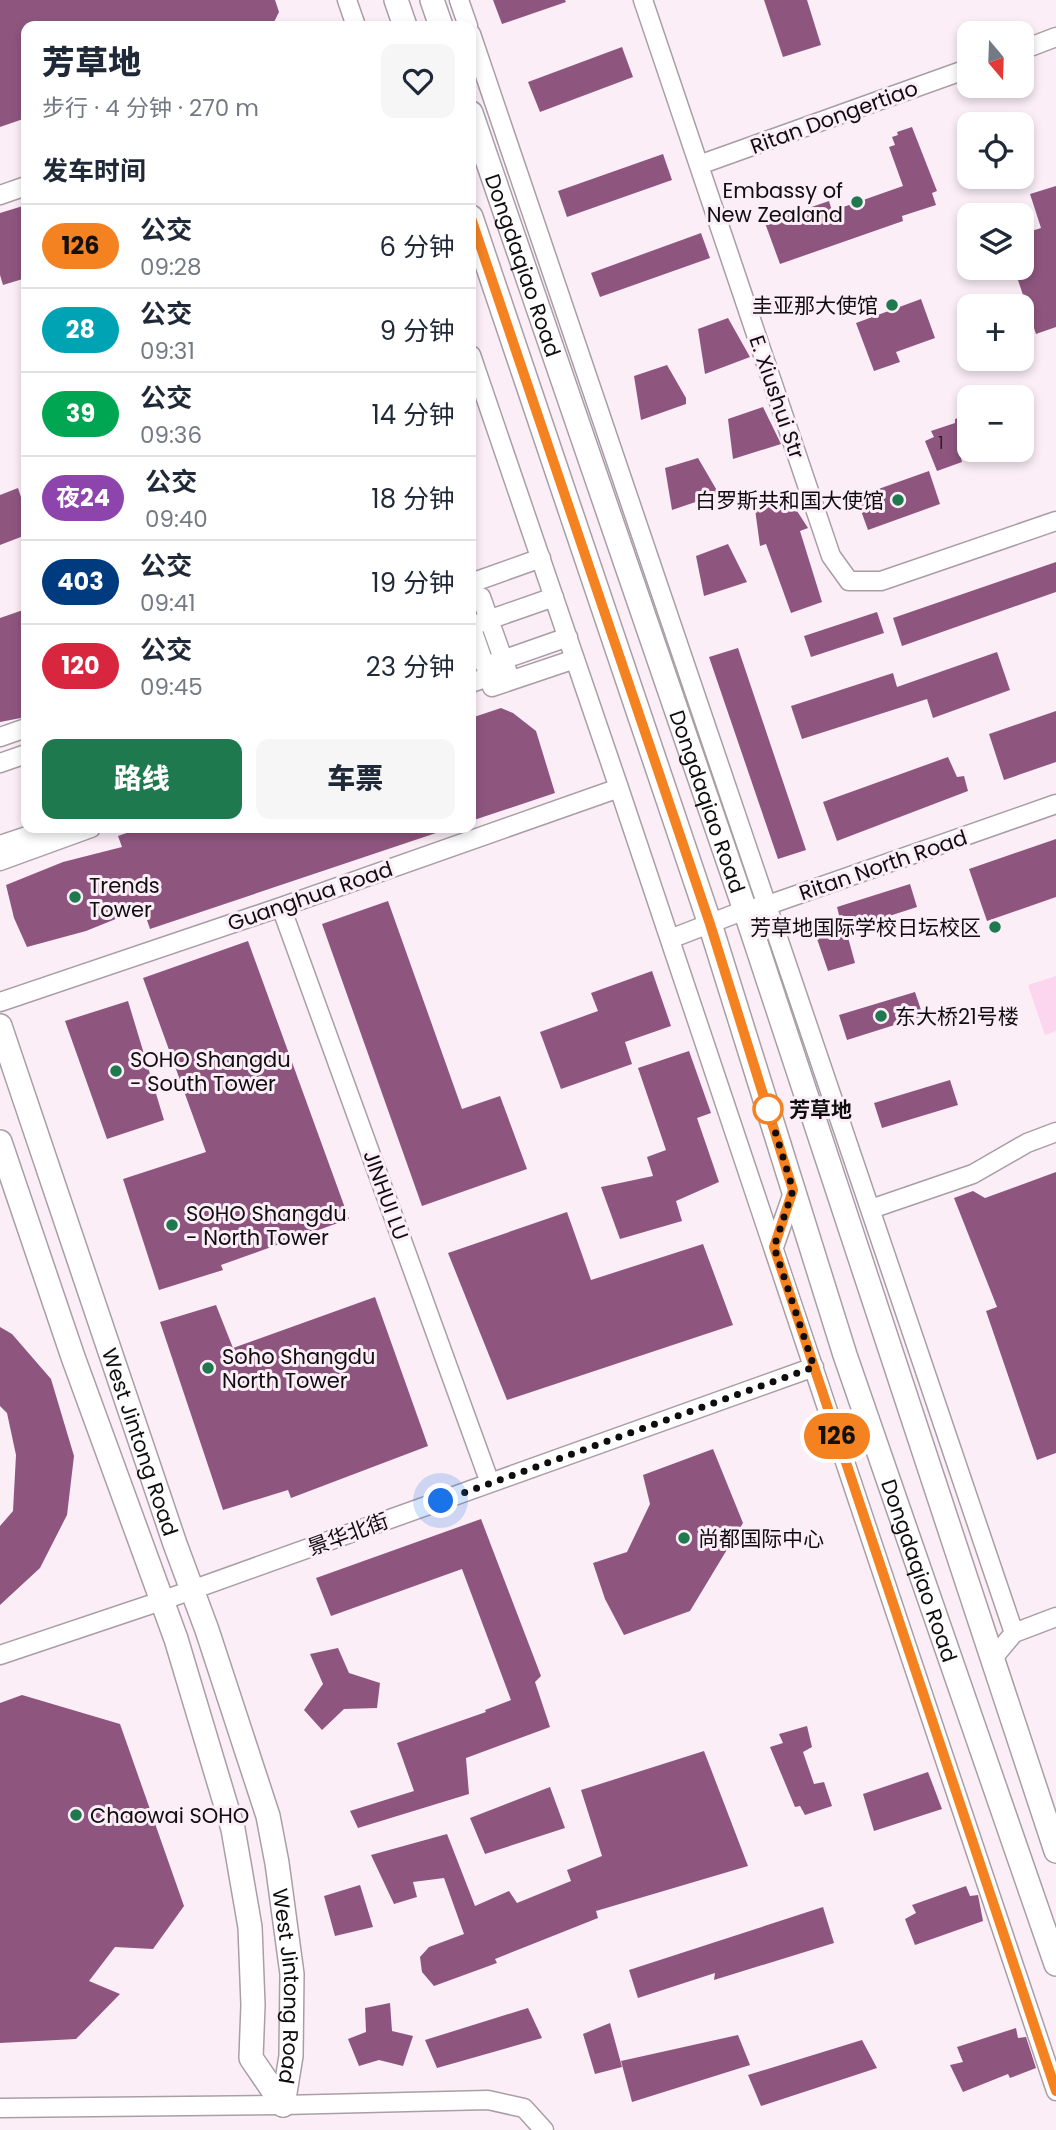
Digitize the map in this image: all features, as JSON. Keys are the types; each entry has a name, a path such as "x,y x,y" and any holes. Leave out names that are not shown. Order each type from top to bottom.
{"main road":[{"path":"396,0 403,21"},
{"path":"432,0 439,21"},
{"name":"Dongdaqiao Road","path":"476,127 746,910 1056,1851"},
{"name":"Dongdaqiao Road","path":"476,233 710,924 850,1368 1056,1964"},
{"name":"West Jintong Road","path":"0,1026 268,1815 292,1975 291,2056 283,2105"},
{"name":"West Jintong Road","path":"0,1142 73,1357 176,1639 229,1816 250,1927 253,2005 251,2058 283,2105"}],"street":[{"path":"346,0 354,21"},
{"path":"459,0 466,21"},
{"name":"E. Xiushui Str","path":"643,0 831,556 849,581 881,581 1056,522"},
{"path":"1034,45 1056,37"},
{"path":"476,49 1014,1633"},
{"name":"Ritan Dongertiao","path":"699,165 957,73"},
{"path":"0,195 21,188"},
{"path":"476,370 774,1247 903,1640 1056,2091"},
{"path":"476,581 541,558"},
{"path":"476,599 481,597 506,670 476,681"},
{"path":"489,620 554,597"},
{"path":"503,660 568,637"},
{"path":"476,692 575,659"},
{"path":"0,737 21,731"},
{"path":"0,763 21,756"},
{"name":"Guanghua Road","path":"0,1002 619,788"},
{"name":"Ritan North Road","path":"670,939 746,910 768,905 1056,804"},
{"path":"0,845 36,833"},
{"path":"0,861 77,833"},
{"name":"JINHUI LU","path":"281,907 490,1483"},
{"path":"871,1209 973,1174 1027,1143 1056,1132"},
{"path":"774,1247 793,1190"},
{"name":"景华北街","path":"0,1655 161,1601 814,1367"},
{"path":"993,1658 1014,1633 1056,1617"},
{"path":"0,2108 488,2100 524,2108 544,2130"}],"shaded area":[{"path":"1056,976 1056,1031 1045,1035 1028,985"}],"building":[{"path":"0,0 275,0 279,12 274,21 21,21 21,120 0,127"},
{"path":"493,0 565,0 566,2 502,24"},
{"path":"764,0 807,0 821,45 783,57"},
{"path":"622,47 633,77 540,112 528,82"},
{"path":"912,127 937,191 932,193 936,205 902,216 903,221 780,264 765,223 829,201 832,211 903,186 889,147 895,145 892,137 898,135 897,132"},
{"path":"663,154 672,180 567,217 558,191"},
{"path":"1056,186 1056,327 1036,334 1034,294 1023,294 1018,280 1034,280 1034,230 1041,228 1030,194"},
{"path":"21,207 21,280 3,285 0,275 0,213"},
{"path":"701,233 710,258 600,297 591,273"},
{"path":"921,299 935,338 896,352 900,362 874,371 856,323"},
{"path":"728,318 750,357 705,374 698,329"},
{"path":"667,365 686,398 686,404 641,420 634,376"},
{"path":"763,407 781,444 733,459 728,419"},
{"name":"白罗斯共和国大使馆","path":"957,418 957,462 962,462 937,471 925,441 934,437 931,431 955,423"},
{"path":"698,458 719,494 672,510 665,468"},
{"name":"白罗斯共和国大使馆","path":"929,471 940,504 868,530 856,497"},
{"path":"18,488 21,497 21,537 0,545 0,495"},
{"path":"788,497 808,528 800,531 822,602 791,613 766,544 760,546 755,509"},
{"path":"728,544 747,582 704,596 696,556"},
{"path":"1056,562 1056,592 902,646 893,618"},
{"path":"21,611 21,718 0,722 0,618"},
{"path":"877,612 884,633 811,657 804,636"},
{"path":"738,648 806,850 778,859 709,657"},
{"path":"997,652 1010,690 933,718 927,699 802,739 791,706 893,673 897,687"},
{"path":"501,708 513,713 536,731 555,793 476,819 476,716"},
{"path":"1056,711 1056,762 1004,780 989,734"},
{"path":"948,757 957,777 964,776 968,791 837,841 823,802"},
{"path":"127,833 436,833 150,929 143,908 86,931 27,947 14,918 6,885 63,862 122,847 118,836"},
{"path":"1056,839 1056,897 987,921 969,869"},
{"path":"910,884 917,907 846,930 855,963 828,971 815,933 841,923 837,907"},
{"path":"388,901 462,1109 500,1096 527,1169 422,1206 322,924"},
{"path":"248,941 349,1219 221,1265 223,1270 159,1290 123,1179 206,1152 143,978"},
{"path":"652,971 671,1026 625,1042 632,1064 561,1089 540,1032 598,1011 591,993"},
{"name":"东大桥21号楼","path":"915,992 923,1016 847,1040 839,1015"},
{"name":"SOHO Shangdu - South Tower","path":"128,1001 164,1120 107,1139 65,1021"},
{"path":"689,1051 711,1113 697,1118 719,1182 676,1201 682,1221 620,1239 601,1187 653,1176 647,1157 666,1150 638,1068"},
{"path":"950,1080 958,1105 882,1128 874,1103"},
{"path":"1056,1172 1056,1453 1037,1460 986,1311 997,1307 954,1198 973,1191 985,1198"},
{"path":"567,1212 591,1280 703,1244 733,1325 507,1400 448,1253"},
{"path":"375,1297 428,1446 291,1498 288,1490 223,1510 160,1322 216,1305 233,1348"},
{"path":"0,1327 12,1334 51,1379 74,1456 67,1515 40,1568 0,1605 0,1526 13,1511 16,1455 7,1413 0,1406"},
{"name":"尚都国际中心","path":"713,1449 743,1523 690,1611 624,1635 605,1599 593,1563 627,1552 650,1504 643,1475"},
{"path":"481,1519 541,1676 535,1682 550,1727 466,1758 469,1794 358,1828 350,1811 414,1791 397,1743 486,1712 485,1710 511,1700 462,1569 331,1616 316,1578"},
{"path":"338,1648 349,1673 380,1683 377,1708 344,1709 322,1730 304,1710 323,1684 310,1654"},
{"name":"Chaowai SOHO","path":"22,1695 120,1724 184,1906 153,1949 115,1947 89,1981 120,1994 76,2039 0,2043 0,1703"},
{"path":"807,1726 812,1747 803,1752 814,1784 824,1782 832,1806 805,1815 800,1806 795,1807 770,1747 783,1743 779,1734"},
{"path":"704,1751 748,1866 596,1911 598,1918 495,1959 497,1963 434,1986 422,1972 420,1957 429,1947 464,1934 444,1878 413,1882 417,1897 394,1904 371,1855 447,1834 475,1906 509,1891 517,1903 571,1881 567,1870 602,1856 581,1790"},
{"path":"928,1772 942,1809 874,1831 863,1794"},
{"path":"550,1787 565,1828 485,1854 470,1818"},
{"path":"360,1885 373,1927 335,1936 324,1896"},
{"path":"966,1886 970,1896 978,1895 983,1921 915,1945 905,1919 916,1913 912,1905"},
{"path":"823,1907 834,1943 714,1980 715,1973 638,1998 629,1970"},
{"path":"390,2003 392,2031 413,2036 403,2066 379,2060 359,2066 348,2039 366,2032 365,2008"},
{"path":"528,2008 542,2038 437,2068 425,2040"},
{"path":"610,2023 622,2067 595,2074 583,2034"},
{"path":"1016,2028 1018,2038 1026,2037 1036,2068 1010,2078 1008,2074 963,2092 950,2065 963,2062 957,2047"},
{"path":"738,2035 750,2065 632,2102 621,2061"},
{"path":"862,2040 877,2068 761,2106 748,2075"}],"bus line":[{"name":"126","path":"476,233 710,924 793,1190 774,1247 903,1640 1056,2091"}],"place":[{"name":"Embassy of New Zealand","path":"857,202"},
{"name":"圭亚那大使馆","path":"892,305"},
{"name":"白罗斯共和国大使馆","path":"898,500"},
{"name":"Trends Tower","path":"75,897"},
{"name":"芳草地国际学校日坛校区","path":"995,927"},
{"name":"东大桥21号楼","path":"881,1016"},
{"name":"SOHO Shangdu - South Tower","path":"116,1071"},
{"name":"芳草地","path":"768,1109"},
{"name":"SOHO Shangdu - North Tower","path":"172,1225"},
{"name":"Soho Shangdu North Tower","path":"208,1368"},
{"name":"尚都国际中心","path":"684,1538"},
{"name":"Chaowai SOHO","path":"76,1815"}],"route":[{"path":"441,1501 814,1367 774,1247 793,1190 765,1098 768,1109"}]}
